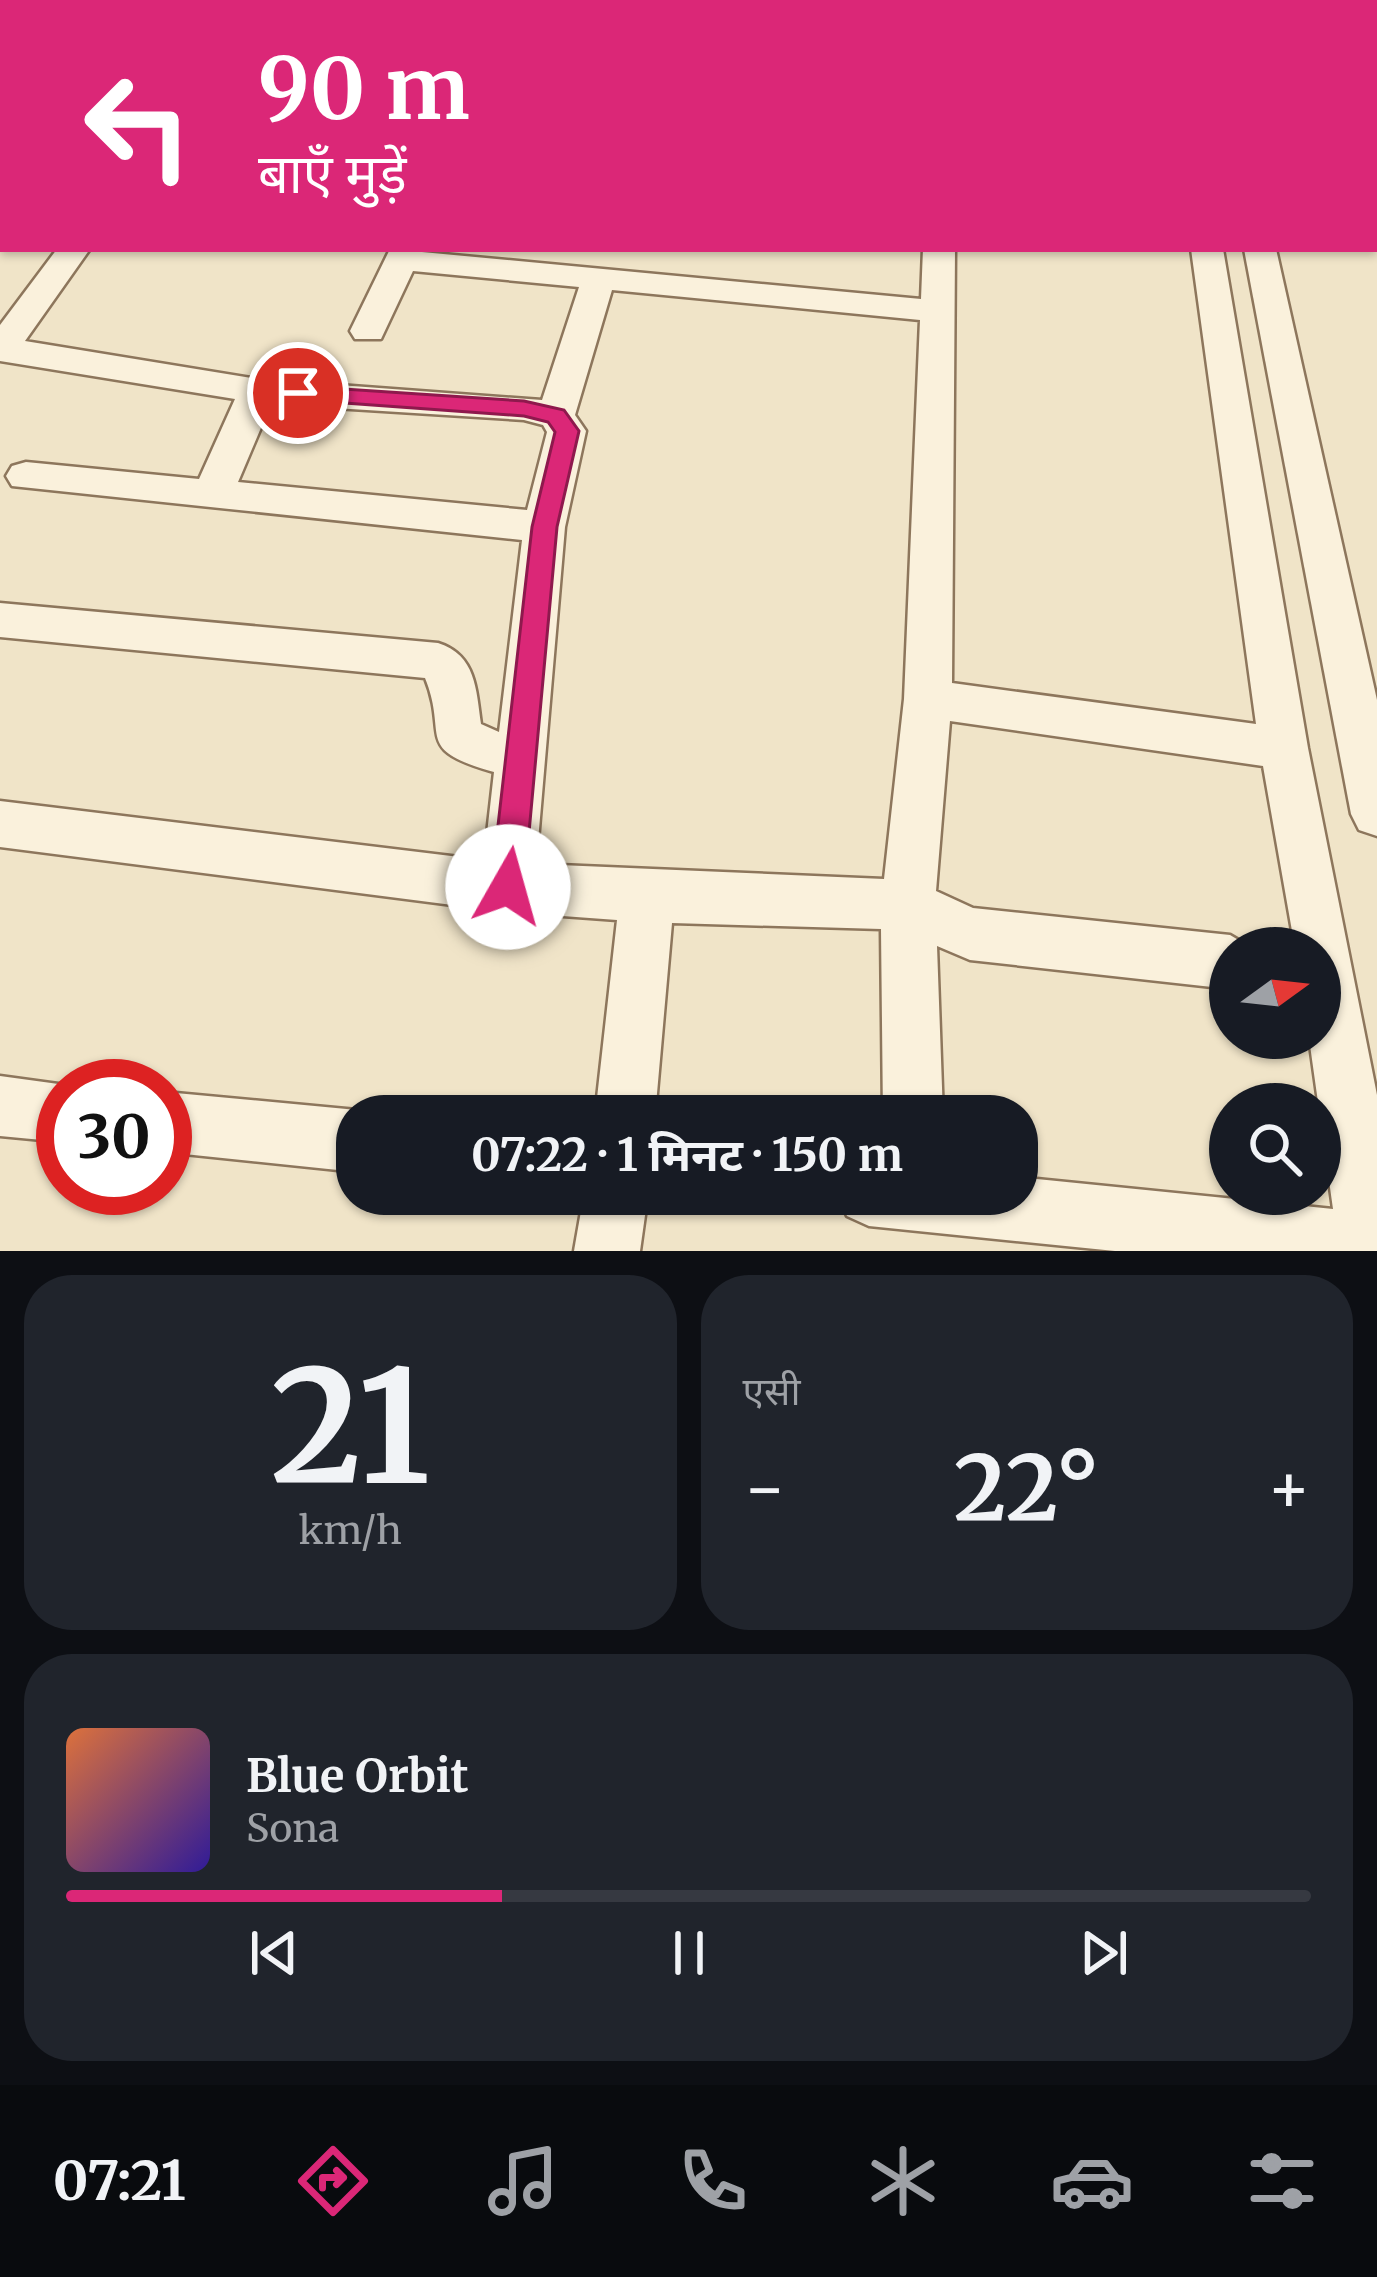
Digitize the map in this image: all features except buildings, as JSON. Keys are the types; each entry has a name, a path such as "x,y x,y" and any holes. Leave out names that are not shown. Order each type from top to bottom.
{"street":[{"path":"72,252 1,349 258,391 524,408 556,416 567,431 544,527 508,887"},
{"path":"913,1095 908,905 928,699 939,252"},
{"path":"1207,252 1316,927"},
{"path":"1261,252 1377,814"},
{"path":"368,331 404,254 940,311"},
{"path":"556,416 599,278"},
{"path":"214,491 258,391"},
{"path":"26,476 544,527"},
{"path":"0,620 438,661 451,676 458,734 472,745 523,759"},
{"path":"928,699 1284,748"},
{"path":"0,824 508,887 748,904 908,905 970,934 1209,960"},
{"path":"628,1095 647,897"},
{"path":"1038,1211 1371,1248 1339,1059"},
{"path":"0,1106 36,1109"},
{"path":"192,1125 336,1139"},
{"path":"607,1251 613,1215"}],"route":[{"path":"298,393 524,408 556,416 567,431 544,527 508,887"}]}
